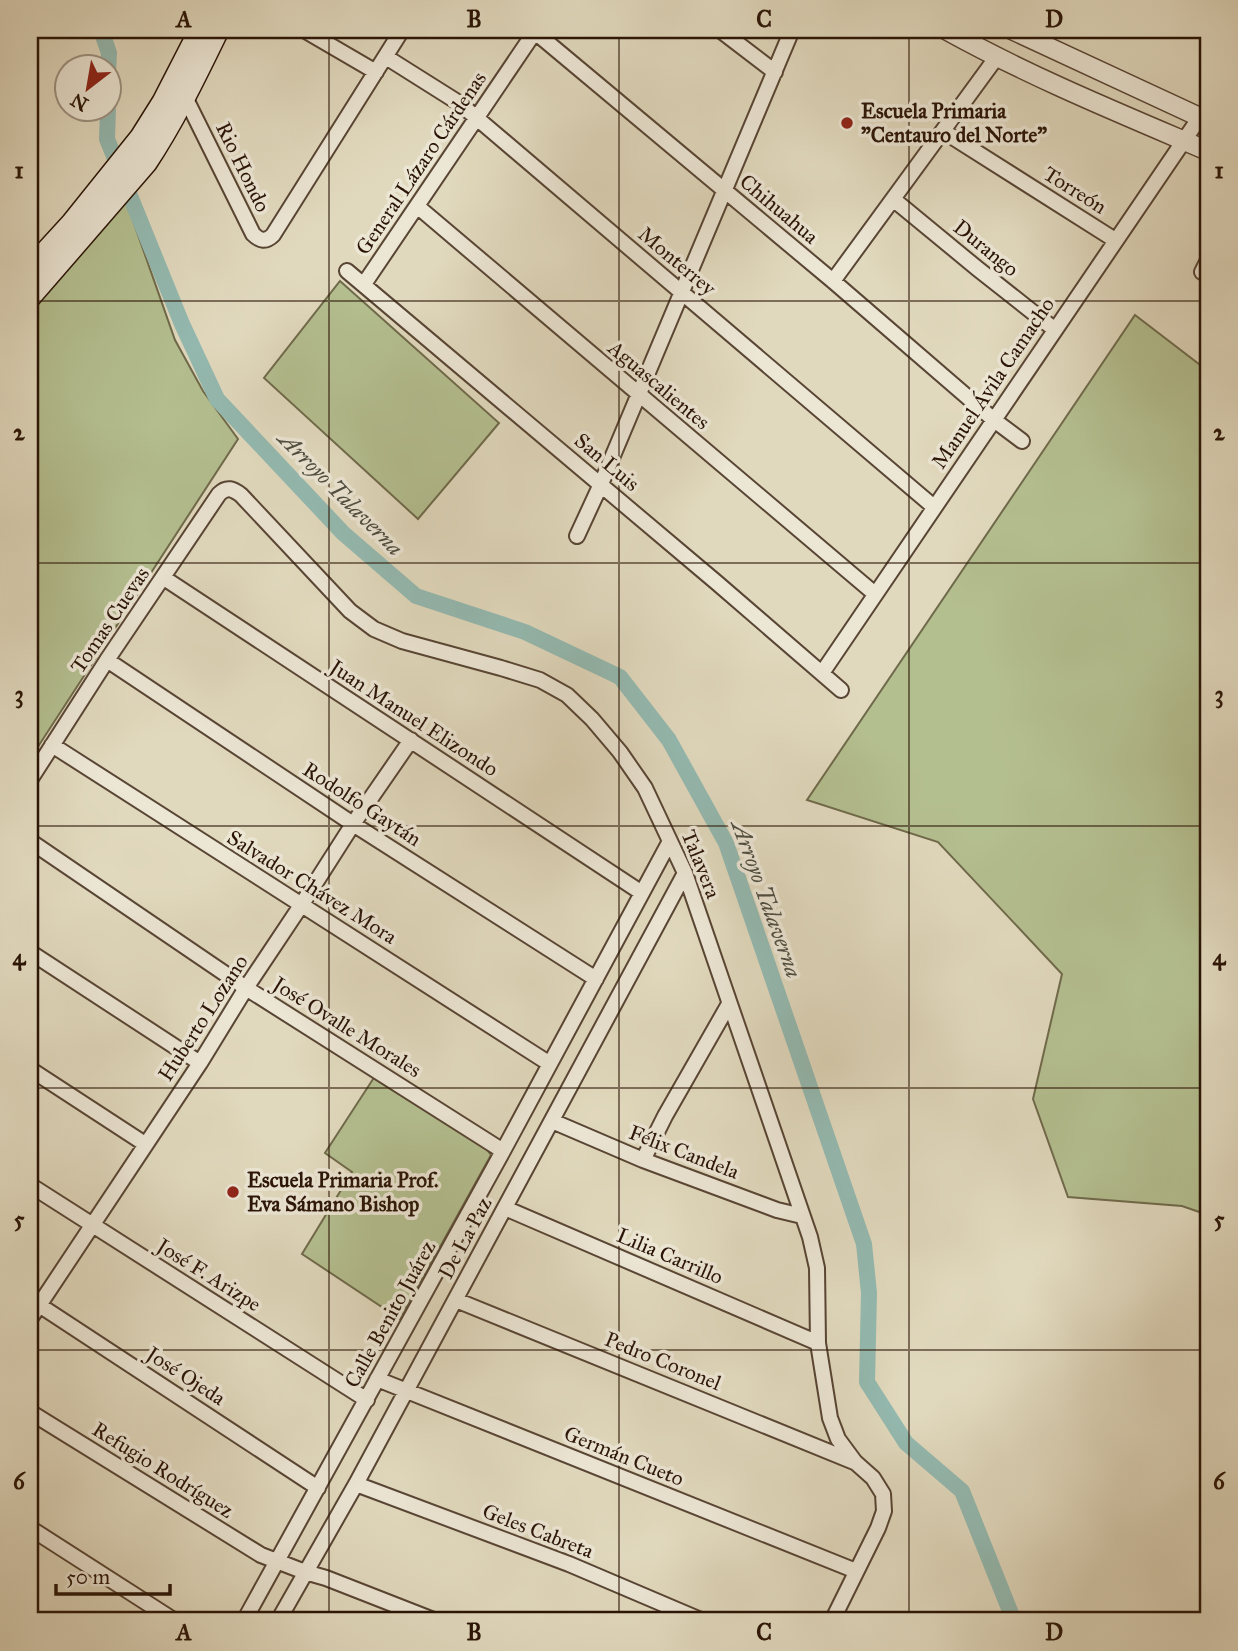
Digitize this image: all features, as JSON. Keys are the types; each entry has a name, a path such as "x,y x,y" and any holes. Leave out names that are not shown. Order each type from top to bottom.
{"main road":[{"path":"30,269 72,223 141,137 163,102 200,30"},
{"path":"30,297 146,163 185,97 218,30"}],"street":[{"path":"304,30 376,72 402,30"},
{"path":"720,30 775,72"},
{"path":"578,536 792,30"},
{"path":"946,30 996,58 1084,99 1208,151"},
{"path":"1012,30 1204,119"},
{"name":"General Lázaro Cárdenas","path":"364,284 536,31"},
{"name":"Chihuahua","path":"536,31 1022,441"},
{"name":"Monterrey","path":"386,57 458,103 934,507"},
{"path":"833,281 996,58"},
{"name":"Rio Hondo","path":"185,97 253,234 264,241 274,235 376,72"},
{"name":"Manuel Ávila Camacho","path":"822,673 1183,140 1204,119"},
{"name":"Torreón","path":"943,131 1115,240"},
{"name":"Durango","path":"893,199 1054,329"},
{"name":"Aguascalientes","path":"417,206 875,594"},
{"name":"San Luis","path":"347,271 841,690"},
{"name":"Tomas Cuevas","path":"30,780 219,494 223,489 229,488"},
{"name":"Talavera","path":"229,488 241,495 350,611 374,629 402,641 540,680 567,695 620,752 645,788 685,873 810,1237 817,1268 818,1343 830,1418 838,1439 855,1462"},
{"name":"Juan Manuel Elizondo","path":"164,578 642,893"},
{"name":"Rodolfo Gaytán","path":"107,660 354,824 596,979"},
{"name":"Huberto Lozano","path":"30,1319 34,1302 91,1225 200,1063 246,988 411,740"},
{"name":"Salvador Chávez Mora","path":"52,745 550,1064"},
{"name":"José Ovalle Morales","path":"30,841 246,988 503,1151"},
{"name":"Calle Benito Juárez","path":"244,1621 670,841"},
{"name":"De La Paz","path":"278,1621 356,1484 685,873"},
{"path":"30,952 200,1063"},
{"path":"643,1160 664,1116 729,1004"},
{"path":"30,1069 145,1144"},
{"name":"Félix Candela","path":"552,1121 643,1160 777,1210 802,1216"},
{"name":"José F. Arizpe","path":"30,1185 367,1400"},
{"name":"Lilia Carrillo","path":"505,1208 818,1343"},
{"name":"Pedro Coronel","path":"456,1300 855,1462"},
{"name":"José Ojeda","path":"34,1302 318,1488"},
{"name":"Germán Cueto","path":"377,1379 856,1571"},
{"name":"Refugio Rodríguez","path":"30,1412 261,1555 436,1621"},
{"path":"832,1621 884,1511 883,1494 873,1478 855,1462"},
{"name":"Geles Cabreta","path":"356,1484 569,1564 704,1621"},
{"path":"30,1528 175,1621"}],"green space":[{"path":"125,198 175,340 203,391 238,439 30,759 30,312"},
{"path":"340,281 499,423 418,519 264,378"},
{"path":"1135,315 1208,371 1208,1215 1182,1206 1068,1197 1033,1099 1062,974 938,842 807,800"},
{"path":"375,1076 482,1143 491,1155 400,1319 302,1254 352,1172 325,1153"}],"waterway":[{"name":"Arroyo Talaverna","path":"101,30 109,52"},
{"name":"Arroyo Talaverna","path":"108,122 107,139 182,324 217,399 343,533 416,596 525,632 620,677 669,740 726,843 864,1244 869,1293 867,1382 906,1443 962,1491 1014,1621"}],"place":[{"name":"Escuela Primaria \"Centauro del Norte\"","path":"847,123"},
{"name":"Escuela Primaria Prof. Eva Sámano Bishop","path":"233,1192"}]}
